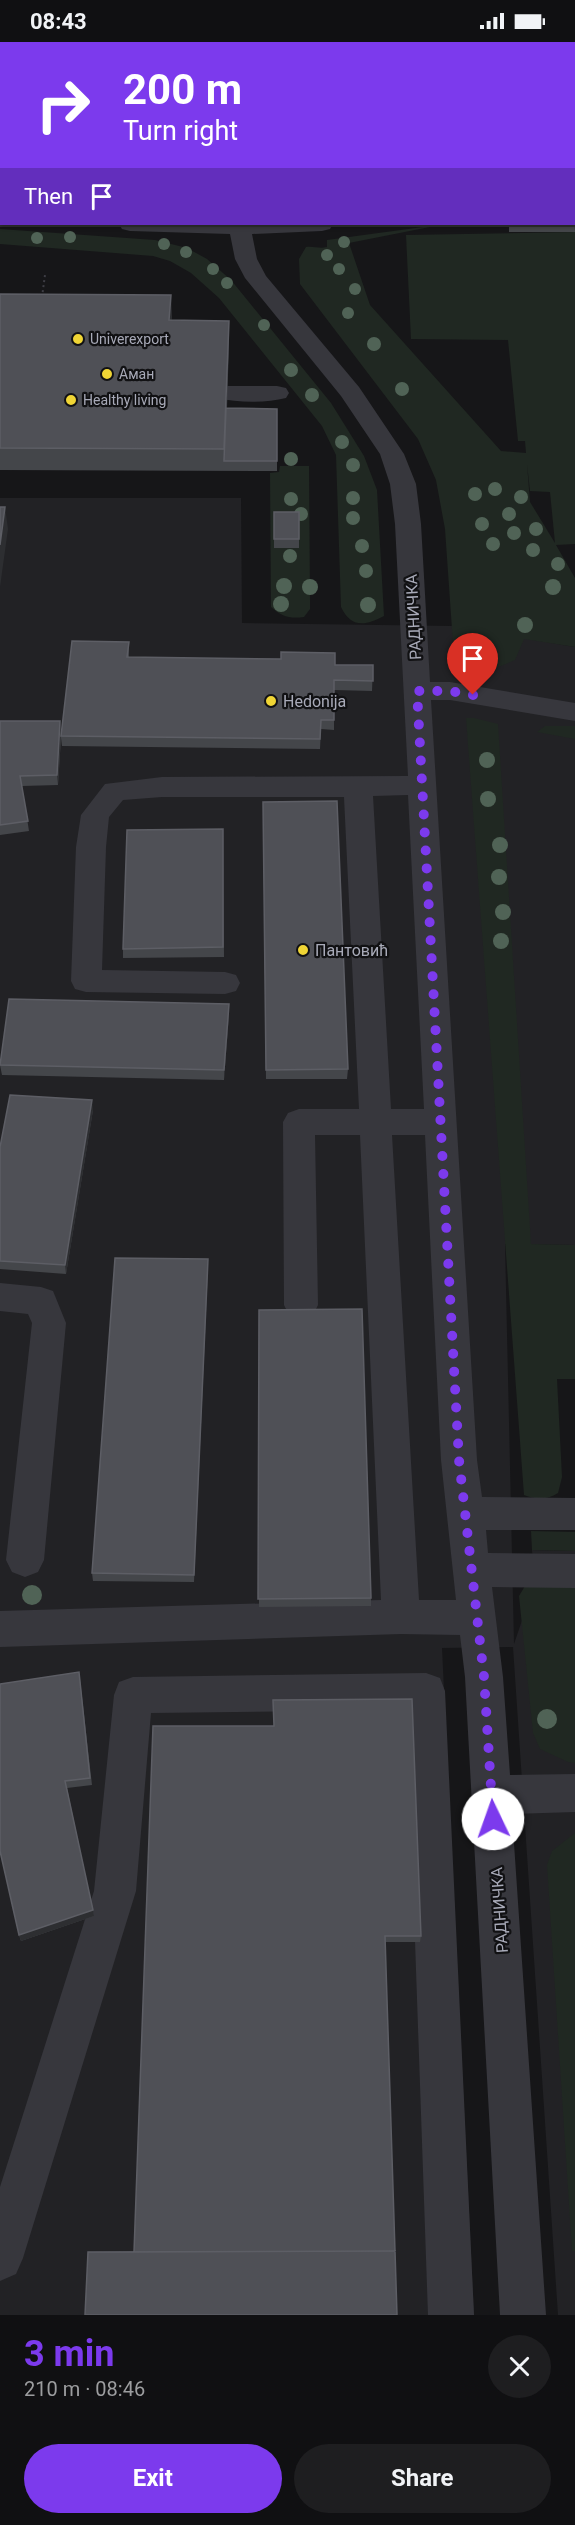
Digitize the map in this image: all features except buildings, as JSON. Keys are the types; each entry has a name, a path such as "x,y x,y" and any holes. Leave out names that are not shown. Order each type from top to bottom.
{"street":[{"path":"158,225 240,228 302,225"},
{"name":"РАДНИЧКА","path":"240,228 246,259 256,278 356,401 392,454 403,484 408,524 459,1460 478,1618 492,1795 523,2315"},
{"path":"227,393 277,393"},
{"path":"417,691 450,691 575,711"},
{"path":"225,983 86,981 91,847 95,815 115,791 162,787 422,785"},
{"path":"358,787 401,1617"},
{"path":"301,1305 299,1122 440,1122"},
{"path":"0,1297 41,1301 49,1323 25,1560"},
{"path":"465,1513 575,1514"},
{"path":"472,1570 575,1571"},
{"path":"0,1629 401,1617 478,1618"},
{"path":"4,2235 115,1891 133,1695 426,1691 451,2315"},
{"path":"492,1795 575,1793"}],"path":[{"path":"42,299 45,275"}],"shaded area":[{"path":"440,225 349,243 370,305 501,451 526,453 525,441 518,441 508,340 411,339 406,235 575,232 575,544 556,545 575,578 575,647 524,639 515,660 484,670 471,667 454,658 445,529 436,480 418,439 300,284 299,259 306,247 327,247 327,240","holes":["527,464 530,491 550,492 555,543 530,502"]},
{"path":"0,229 155,240 187,248 207,259 231,280 331,403 364,456 377,490 384,616 371,622 354,622 349,619 341,607 336,455 322,426 219,298 191,273 170,261 153,256 0,244"},
{"path":"280,466 309,466 310,609 304,617 286,616 271,607 270,473 279,472"},
{"path":"0,498 241,498 242,623 452,626 575,647 575,1245 505,1244 514,1644 535,1582 532,1550 575,1551 575,2315 558,2315 513,1647 442,1648 474,2315 0,2315"},
{"path":"466,718 498,724 531,1244 575,1245 575,1379 557,1379 562,1477 558,1493 541,1499 524,1495"},
{"path":"545,726 575,726 575,739 537,732"},
{"path":"531,1531 575,1532 575,1551 532,1550"},
{"path":"575,1584 575,1763 540,1749 533,1733 519,1596 525,1586"},
{"path":"575,1833 575,2251 572,2251 547,1865 552,1851"}],"place":[{"name":"Univerexport","path":"78,339"},
{"name":"Аман","path":"107,374"},
{"name":"Healthy living","path":"71,400"},
{"name":"Hedonija","path":"271,701"},
{"name":"Пантовић","path":"303,950"}],"route":[{"path":"473,695 450,691 417,691 459,1460 484,1677 493,1819"}]}
